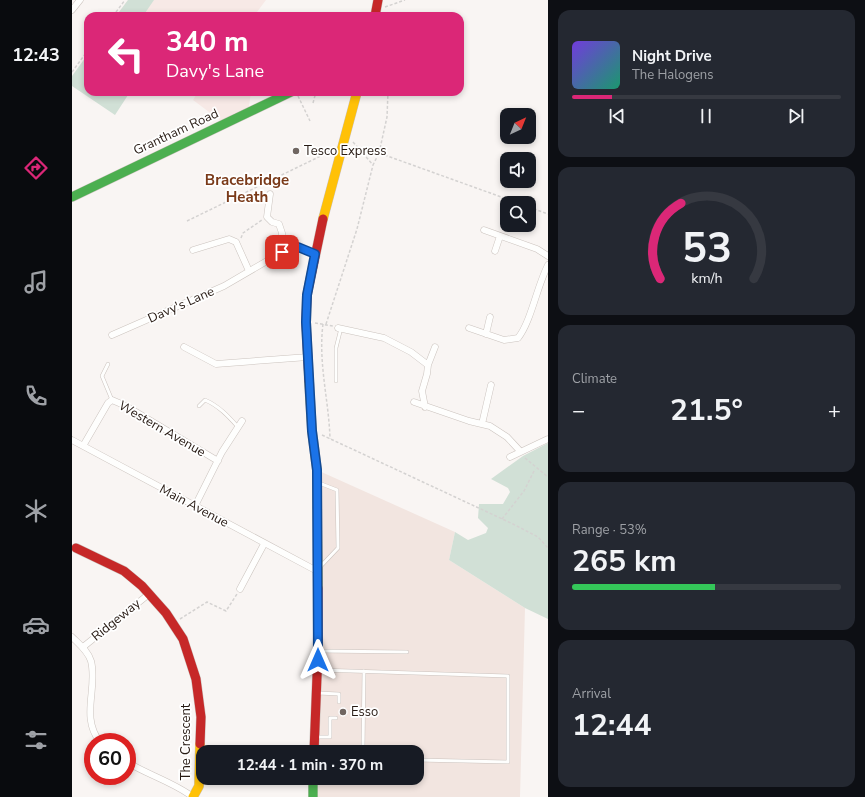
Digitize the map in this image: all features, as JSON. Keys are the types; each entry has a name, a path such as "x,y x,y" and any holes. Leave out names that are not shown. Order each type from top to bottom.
{"main road":[{"path":"376,12 378,0"},
{"name":"Grantham Road","path":"72,197 283,96"},
{"path":"314,745 318,651 317,470 312,431 306,322 307,295 315,254 356,96"},
{"name":"The Crescent","path":"76,548 124,571 149,594 166,613 183,639 196,679 201,717 199,786 193,797"},
{"path":"313,785 313,797"}],"street":[{"path":"72,10 80,0"},
{"path":"270,194 266,217 272,222 279,224 282,232 282,252"},
{"path":"484,230 537,249 548,256"},
{"path":"494,251 500,236"},
{"path":"193,250 229,239 237,245 249,271"},
{"name":"Davy's Lane","path":"112,335 224,286 282,252 298,247 315,254"},
{"path":"468,328 504,340 518,338 524,331 540,282 548,265"},
{"path":"486,334 490,317"},
{"path":"340,328 384,338 410,352 428,365"},
{"path":"184,347 216,364 308,357"},
{"path":"425,407 422,391 428,365 435,347"},
{"path":"482,424 491,385"},
{"name":"Western Avenue","path":"83,446 108,403 112,400 126,406 218,461"},
{"path":"414,402 425,407 490,426 507,437 521,454"},
{"path":"195,506 218,461 242,421"},
{"path":"510,457 521,454 548,439"},
{"name":"Main Avenue","path":"72,440 317,571"},
{"path":"240,589 264,544"},
{"name":"Ridgeway","path":"83,647 149,594"},
{"path":"72,637 83,647 91,661 90,717 92,733"},
{"path":"136,767 184,790 193,797"}],"lane":[{"path":"336,381 336,348 340,328"},
{"path":"108,364 102,376 112,400"},
{"path":"199,406 205,400 210,402 222,409 238,427"},
{"path":"317,483 338,490 338,548 317,571"},
{"path":"318,651 408,652"},
{"path":"317,670 508,676 508,762 424,760"},
{"path":"363,745 364,671"},
{"path":"317,694 339,694 339,702"},
{"path":"315,737 330,737 330,718 336,718"}],"path":[{"path":"116,12 125,0"},
{"path":"378,12 405,0"},
{"path":"72,72 84,56"},
{"path":"298,96 310,121"},
{"path":"313,103 315,96"},
{"path":"330,439 329,417 322,361 324,324 357,229 373,165 379,153 387,117 388,96"},
{"path":"346,135 373,165"},
{"path":"187,221 343,144"},
{"path":"379,153 500,197"},
{"path":"536,210 548,214"},
{"path":"237,245 243,233 266,217"},
{"path":"306,322 340,328"},
{"path":"312,431 502,519 538,537 548,548"},
{"path":"521,454 535,469 548,477"},
{"path":"502,519 524,491 535,469"},
{"path":"173,623 206,602 226,611 240,589"}],"shaded area":[{"path":"128,0 266,0 257,12 119,12"},
{"path":"128,0 154,0 146,12 119,12"},
{"path":"84,60 84,94 72,86 72,76"},
{"path":"87,96 127,96 115,115"},
{"path":"196,96 250,96 248,113 225,124 193,100"},
{"path":"548,443 548,619 525,608 449,560 455,532 468,540 486,533 488,528 478,518 479,504 503,504 510,492 508,488 491,479 523,456"},
{"path":"317,470 455,532 449,560 525,608 520,797 313,797 313,785 424,785 424,745 314,745"}],"traffic: fast":[{"path":"72,197 283,96"},
{"path":"313,785 313,797"}],"traffic: slow":[{"path":"323,219 356,96"},
{"path":"309,381 312,431 317,470 318,588"},
{"path":"193,797 199,786 200,744"}],"traffic: jam":[{"path":"376,12 378,0"},
{"path":"309,381 306,322 307,295 323,219"},
{"path":"76,548 124,571 142,586 166,613 183,639 196,679 201,717 200,744"},
{"path":"314,745 318,651 318,588"}],"place":[{"name":"Tesco Express","path":"296,151"},
{"name":"Esso","path":"343,712"}],"district":[{"name":"Bracebridge Heath","path":"247,188"}],"route":[{"path":"282,252 298,247 315,254 307,295 306,322 312,431 317,470 318,660"}]}
